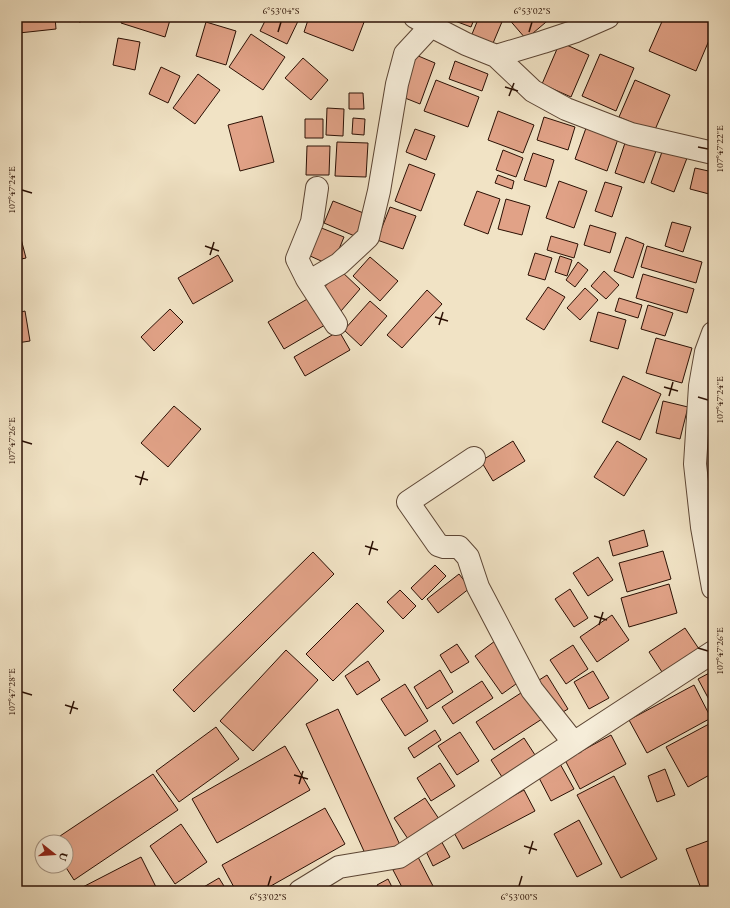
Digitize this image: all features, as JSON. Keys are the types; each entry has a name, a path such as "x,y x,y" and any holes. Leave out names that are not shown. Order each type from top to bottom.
{"street":[{"path":"496,56 576,31 608,17"},
{"path":"307,279 315,278 339,264 368,237 379,191 397,84 405,54 423,22 466,44 496,56 533,91 566,109 631,134 713,154"},
{"path":"317,188 312,222 297,259 307,279 336,324"},
{"path":"713,333 706,352 700,386 695,464 702,527 713,588"},
{"path":"474,458 408,502 438,545 444,547 459,547 468,557 478,587 532,690 574,743"},
{"path":"300,891 339,867 399,857 713,652"}],"building":[{"path":"17,17 55,17 56,29 19,33"},
{"path":"78,17 104,17 79,22"},
{"path":"123,17 160,17 170,20 165,37 121,23"},
{"path":"267,17 300,17 287,44 260,31"},
{"path":"309,17 366,17 353,51 304,32"},
{"path":"447,17 475,17 471,27"},
{"path":"479,17 504,17 491,48 470,39"},
{"path":"507,17 552,17 526,39"},
{"path":"664,17 713,17 713,31 696,71 649,51"},
{"path":"206,22 236,31 226,65 196,56"},
{"path":"251,34 285,57 263,90 229,67"},
{"path":"118,38 140,42 135,70 113,65"},
{"path":"560,42 589,55 571,97 542,84"},
{"path":"600,54 634,68 616,111 582,96"},
{"path":"416,55 435,63 420,104 400,96"},
{"path":"303,58 328,80 311,100 285,78"},
{"path":"455,61 488,74 482,91 449,79"},
{"path":"161,67 180,76 168,103 149,94"},
{"path":"198,74 220,90 195,124 173,108"},
{"path":"436,80 479,97 468,127 424,111"},
{"path":"635,80 670,95 654,132 619,117"},
{"path":"349,93 363,93 364,109 349,109"},
{"path":"327,108 344,109 343,136 326,135"},
{"path":"498,111 534,125 523,153 488,140"},
{"path":"262,116 274,162 240,171 228,125"},
{"path":"544,117 575,127 568,150 537,140"},
{"path":"353,118 365,119 364,135 352,134"},
{"path":"305,119 323,119 323,138 305,138"},
{"path":"586,128 618,139 607,171 575,159"},
{"path":"415,129 435,136 426,160 406,152"},
{"path":"626,140 656,151 644,183 615,173"},
{"path":"337,142 368,143 366,177 335,176"},
{"path":"307,146 330,146 329,175 306,175"},
{"path":"663,149 687,158 674,192 651,183"},
{"path":"503,150 523,158 516,177 496,170"},
{"path":"533,153 554,160 546,187 524,180"},
{"path":"409,164 435,174 421,211 395,201"},
{"path":"695,168 713,172 713,195 690,189"},
{"path":"498,175 514,181 512,189 495,183"},
{"path":"559,181 587,191 574,228 546,218"},
{"path":"605,182 622,187 612,217 595,211"},
{"path":"477,191 500,199 488,234 464,225"},
{"path":"506,199 530,206 522,235 498,229"},
{"path":"333,201 366,214 357,237 324,223"},
{"path":"390,207 416,216 403,249 377,240"},
{"path":"672,222 691,227 683,252 665,246"},
{"path":"590,225 616,233 610,253 584,245"},
{"path":"319,227 344,237 332,266 308,255"},
{"path":"17,235 20,235 26,258 17,260"},
{"path":"551,236 578,244 574,258 547,250"},
{"path":"626,237 644,244 633,278 614,271"},
{"path":"647,246 702,262 696,283 641,267"},
{"path":"535,253 552,258 545,280 528,275"},
{"path":"218,255 233,281 193,304 178,278"},
{"path":"560,256 572,260 567,276 555,272"},
{"path":"370,257 398,281 380,301 353,276"},
{"path":"578,262 588,270 575,287 566,280"},
{"path":"340,270 360,289 341,311 320,292"},
{"path":"604,271 619,285 606,299 591,286"},
{"path":"643,274 694,289 687,313 636,298"},
{"path":"548,287 565,297 544,330 526,319"},
{"path":"585,288 598,300 580,320 567,308"},
{"path":"427,290 442,304 402,348 387,335"},
{"path":"309,298 325,325 284,349 268,322"},
{"path":"619,298 642,305 638,318 615,311"},
{"path":"370,301 387,316 361,346 344,330"},
{"path":"648,305 673,313 665,336 641,329"},
{"path":"170,309 183,322 154,351 141,337"},
{"path":"25,311 30,341 17,343 17,313"},
{"path":"598,312 626,320 618,349 590,341"},
{"path":"339,331 350,350 305,376 294,357"},
{"path":"656,338 692,348 682,383 646,373"},
{"path":"623,376 661,394 640,440 602,422"},
{"path":"663,401 688,407 680,439 656,433"},
{"path":"174,406 201,429 168,467 141,443"},
{"path":"713,413 713,435 702,425"},
{"path":"513,441 525,461 493,481 481,461"},
{"path":"617,441 647,459 624,496 594,477"},
{"path":"711,460 713,460 713,496 709,496"},
{"path":"644,530 648,546 613,556 609,541"},
{"path":"663,551 671,579 627,592 619,563"},
{"path":"313,552 334,574 194,712 173,690"},
{"path":"598,557 613,580 588,596 573,573"},
{"path":"435,565 446,576 422,600 411,588"},
{"path":"459,574 470,588 438,613 427,599"},
{"path":"669,584 677,613 629,627 621,598"},
{"path":"570,589 588,618 574,627 555,599"},
{"path":"400,590 416,606 403,619 387,602"},
{"path":"357,603 384,631 333,681 306,654"},
{"path":"612,615 629,640 597,662 580,637"},
{"path":"685,628 699,649 662,672 649,652"},
{"path":"495,641 523,679 502,694 475,656"},
{"path":"457,644 469,662 451,673 440,655"},
{"path":"573,645 588,669 566,684 550,660"},
{"path":"286,650 318,680 253,751 220,721"},
{"path":"368,661 380,680 357,695 345,676"},
{"path":"440,670 453,692 427,709 414,687"},
{"path":"593,671 609,698 589,709 574,682"},
{"path":"713,671 713,707 698,679"},
{"path":"547,675 568,709 558,715 536,682"},
{"path":"482,681 493,698 453,724 442,707"},
{"path":"405,684 428,721 405,736 381,699"},
{"path":"694,685 711,718 647,753 629,720"},
{"path":"524,691 542,719 494,750 476,722"},
{"path":"338,709 400,845 368,860 306,724"},
{"path":"709,724 713,731 713,773 688,787 666,747"},
{"path":"216,727 239,759 179,802 156,771"},
{"path":"435,730 441,740 414,758 408,748"},
{"path":"460,732 479,761 457,775 438,746"},
{"path":"611,735 626,764 580,789 565,760"},
{"path":"524,738 537,758 504,780 491,760"},
{"path":"285,746 310,790 217,843 192,799"},
{"path":"559,762 574,789 551,801 537,774"},
{"path":"440,763 455,786 431,801 417,778"},
{"path":"665,769 675,795 657,802 648,776"},
{"path":"153,774 178,810 74,880 70,874 74,874 74,834 63,834"},
{"path":"614,776 657,859 621,878 577,795"},
{"path":"524,790 535,811 463,849 452,829"},
{"path":"425,798 439,819 408,839 394,818"},
{"path":"325,808 345,844 262,891 236,891 222,865"},
{"path":"579,820 602,864 577,877 554,834"},
{"path":"181,824 207,862 175,884 150,846"},
{"path":"439,837 450,857 433,866 423,845"},
{"path":"713,839 713,889 702,891 686,849"},
{"path":"141,857 158,891 75,891"},
{"path":"418,857 433,886 423,891 404,891 393,870"},
{"path":"219,878 227,891 197,891"},
{"path":"388,879 394,891 380,891 377,885"}]}
